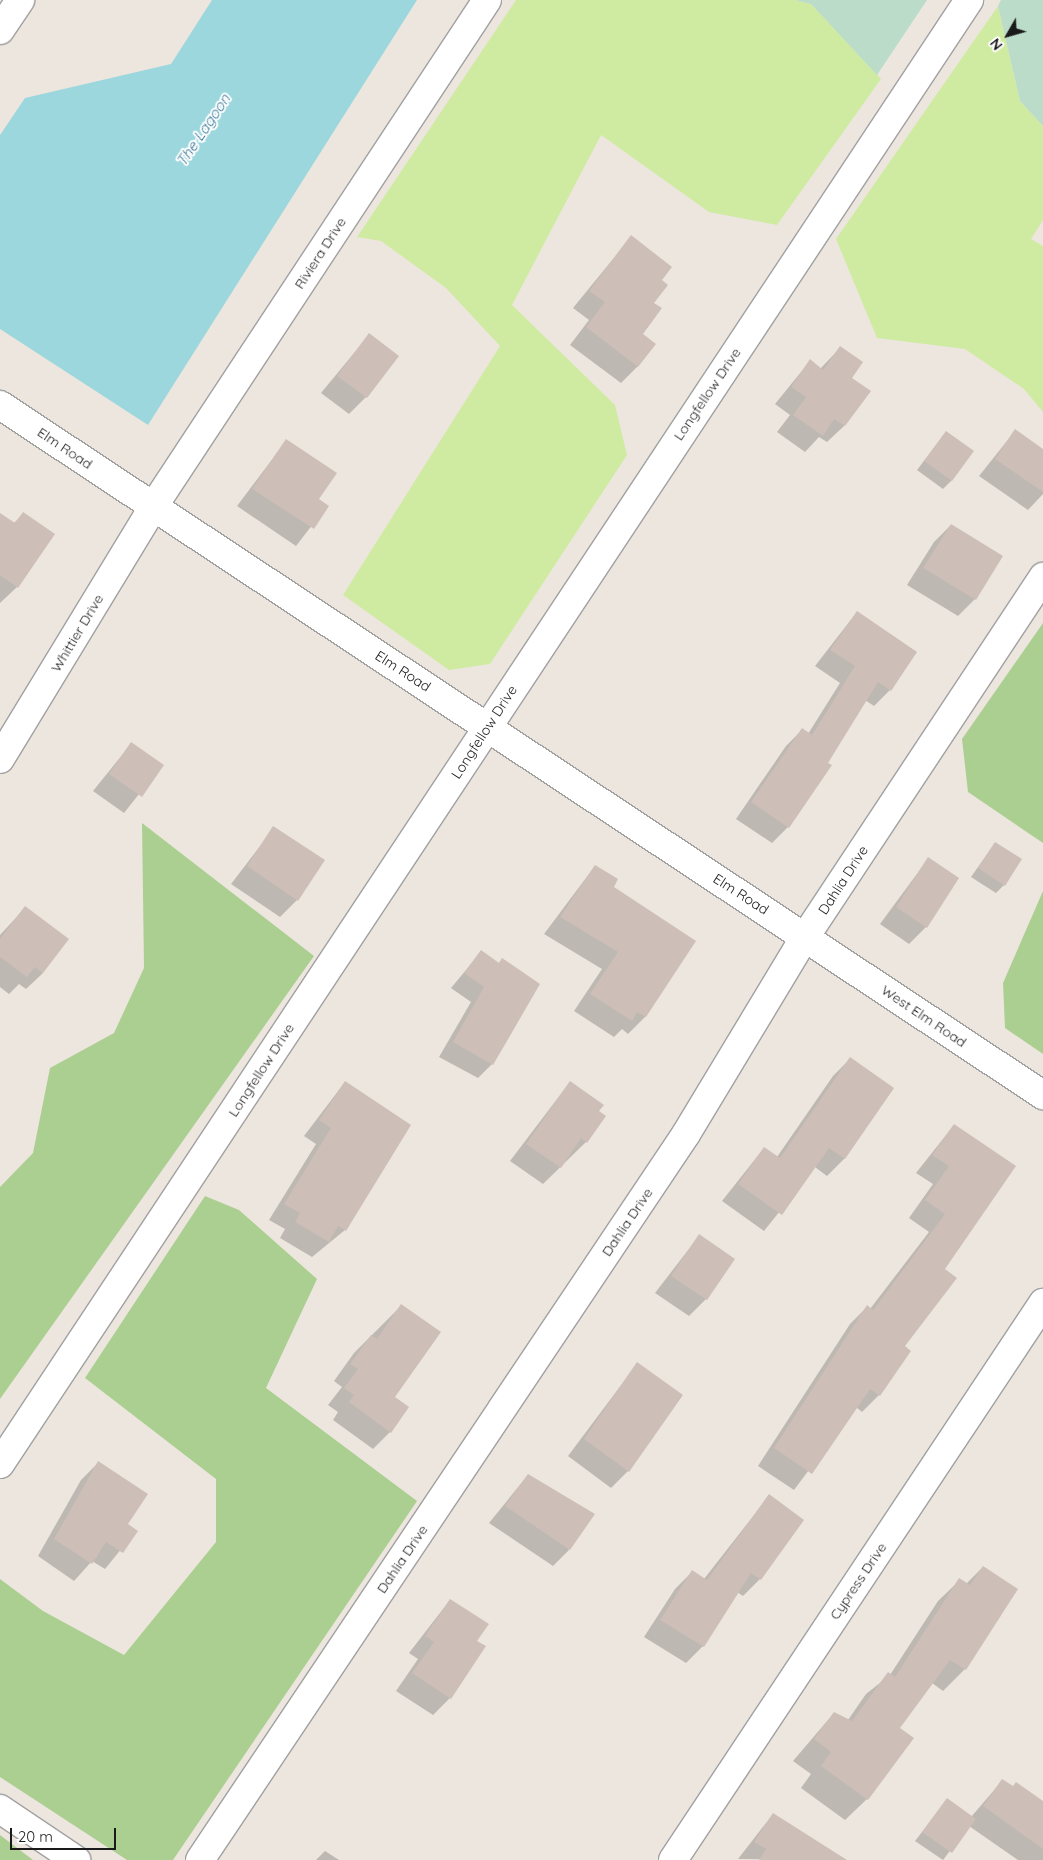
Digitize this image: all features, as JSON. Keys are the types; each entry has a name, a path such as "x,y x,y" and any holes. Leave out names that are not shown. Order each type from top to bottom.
{"street":[{"path":"0,30 20,0"},
{"name":"Riviera Drive","path":"153,507 487,0"},
{"name":"Longfellow Drive","path":"0,1464 968,0"},
{"name":"Elm Road","path":"0,405 806,937"},
{"name":"Whittier Drive","path":"0,759 153,507"},
{"name":"Dahlia Drive","path":"200,1860 686,1134 806,937 1043,577"},
{"name":"West Elm Road","path":"806,937 1043,1095"},
{"name":"Cypress Drive","path":"673,1860 1043,1303"},
{"path":"0,1809 76,1860"}],"green space":[{"path":"516,0 795,0 811,4 881,79 777,225 709,212 601,135 512,305 615,405 627,455 490,664 449,670 343,595 500,346 446,288 381,241 357,237"},
{"path":"795,0 927,0 877,75 811,4"},
{"path":"1001,0 1043,0 1043,126 1020,101 998,6"},
{"path":"998,6 1020,101 1043,126 1043,220 1031,239 1043,246 1043,412 1024,389 965,349 877,338 836,239"},
{"path":"1043,623 1043,843 968,792 962,739"},
{"path":"142,823 314,956 0,1399 0,1187 33,1153 50,1068 114,1033 144,968"},
{"path":"1043,891 1043,1054 1005,1028 1003,983"},
{"path":"205,1196 239,1210 317,1279 266,1388 417,1501 173,1860 127,1860 0,1777 0,1579 43,1611 124,1655 216,1542 216,1479 85,1378"},
{"path":"0,1835 33,1860 0,1860"}],"water":[{"name":"The Lagoon","path":"212,0 417,0 148,425 0,329 0,135 25,98 171,64"}],"building":[{"path":"631,235 672,267 662,280 668,285 654,303 662,308 643,334 656,344 638,367 586,327 605,302 589,291"},
{"path":"369,333 399,356 367,398 337,376"},
{"path":"840,346 863,362 852,378 871,391 845,426 834,419 823,436 793,415 806,397 791,387 810,359 823,370"},
{"path":"1015,429 1043,449 1043,492 995,459"},
{"path":"946,431 974,451 952,481 924,461"},
{"path":"286,439 337,473 319,499 329,506 314,529 252,489"},
{"path":"23,512 55,534 18,588 0,575 0,513 15,523"},
{"path":"951,524 1003,556 976,600 923,568"},
{"path":"857,611 917,652 891,691 878,682 828,763 832,765 789,828 751,802 802,728 812,735 855,666 830,650"},
{"path":"131,742 164,765 142,797 109,774"},
{"path":"273,826 325,860 298,901 247,866"},
{"path":"995,842 1022,859 1005,886 978,868"},
{"path":"928,857 959,878 927,928 896,907"},
{"path":"595,865 618,879 614,887 696,941 646,1017 637,1012 632,1021 590,994 618,952 560,917"},
{"path":"25,906 69,939 43,973 35,967 27,977 0,957 0,939"},
{"path":"481,950 499,963 502,958 540,984 493,1065 453,1042 484,987 464,973"},
{"path":"850,1057 894,1088 845,1159 829,1148 782,1215 738,1184 764,1147 780,1158"},
{"path":"345,1081 411,1125 346,1231 338,1226 329,1242 295,1222 300,1213 284,1204 331,1128 319,1120"},
{"path":"570,1081 604,1105 599,1111 606,1116 587,1143 581,1138 561,1168 526,1144"},
{"path":"954,1124 1016,1166 945,1269 957,1278 905,1346 911,1351 880,1396 870,1389 812,1474 774,1448 867,1305 873,1310 945,1214 925,1200 949,1166 932,1155"},
{"path":"699,1234 735,1259 707,1300 671,1276"},
{"path":"401,1304 441,1332 395,1397 409,1407 391,1433 349,1402 354,1395 344,1388 358,1369 350,1364 371,1335 377,1339"},
{"path":"637,1362 683,1395 629,1472 584,1439"},
{"path":"98,1461 148,1494 128,1524 138,1531 123,1553 106,1542 92,1564 54,1539"},
{"path":"528,1474 595,1514 570,1550 505,1506"},
{"path":"769,1494 804,1520 761,1580 751,1573 704,1647 660,1620 692,1570 707,1580"},
{"path":"983,1566 1018,1589 966,1670 950,1660 900,1728 914,1738 868,1800 821,1766 831,1752 814,1739 834,1712 852,1721 888,1672 895,1677 959,1578 970,1585"},
{"path":"450,1599 489,1624 477,1641 486,1646 451,1699 412,1673 434,1642 425,1636"},
{"path":"1002,1779 1013,1786 1016,1782 1043,1801 1043,1849 983,1806"},
{"path":"947,1798 976,1819 952,1853 922,1832"},
{"path":"773,1813 847,1860 759,1860 766,1849 754,1842"}]}
